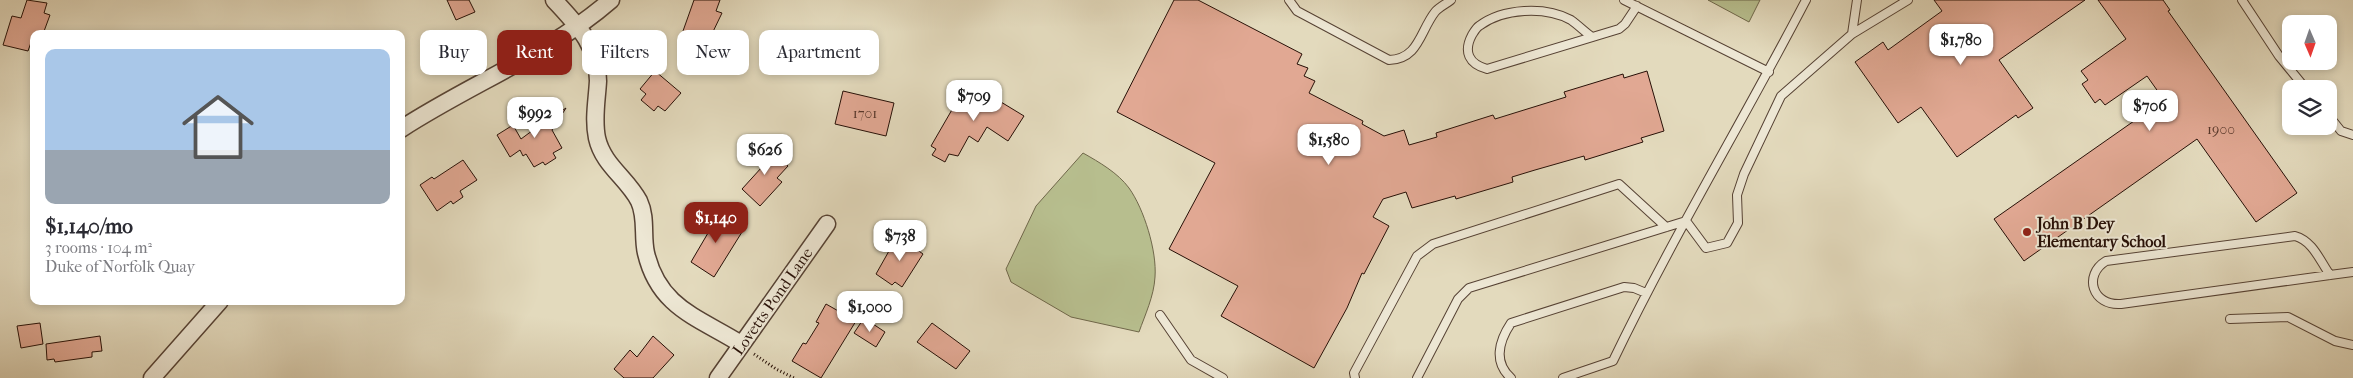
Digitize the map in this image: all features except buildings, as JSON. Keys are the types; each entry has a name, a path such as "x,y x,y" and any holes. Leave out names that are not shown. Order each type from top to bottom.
{"street":[{"path":"554,0 579,26 592,47 597,64 595,113 597,138 604,156 640,203 644,218 645,249 650,267 658,284 680,309 741,344"},
{"path":"405,127 579,26 611,0"},
{"name":"Lovetts Pond Lane","path":"718,378 827,224"},
{"path":"152,378 216,305"}],"lane":[{"path":"1289,0 1297,11 1389,60 1405,57 1411,52 1420,41 1435,12 1451,0"},
{"path":"1624,0 1769,72"},
{"path":"1563,378 1613,361 1646,294 1769,72 1806,0"},
{"path":"1852,34 1857,0"},
{"path":"1686,221 1706,248 1727,243 1738,223 1737,195 1744,174 1781,96 1852,34 1908,0"},
{"path":"2242,0 2278,56 2298,80"},
{"path":"1592,37 1571,20 1553,13 1534,10 1513,13 1491,19 1477,27 1468,49 1469,59 1477,66 1487,69 1619,29 1626,24 1637,6"},
{"path":"2337,126 2341,131 2353,135"},
{"path":"1355,378 1354,373 1417,256 1433,244 1619,184 1666,227"},
{"path":"1417,378 1458,300 1469,288 1686,221"},
{"path":"2330,275 2310,245 2303,238 2296,236 2106,261 2097,267 2094,274 2094,284 2100,299 2107,305 2114,305 2353,272"},
{"path":"1511,378 1504,372 1499,353 1501,338 1511,323 1624,287 1634,288 1646,294"},
{"path":"1160,315 1191,360 1223,378"},
{"path":"2230,319 2288,317 2335,342 2353,345"}],"path":[{"path":"741,344 776,370 794,378"}],"green space":[{"path":"1708,0 1760,0 1749,22"},
{"path":"1083,153 1108,168 1129,188 1140,207 1152,243 1155,267 1154,284 1139,332 1071,317 1011,282 1006,269 1036,206"}],"place":[{"name":"John B Dey Elementary School","path":"2027,232"}]}
